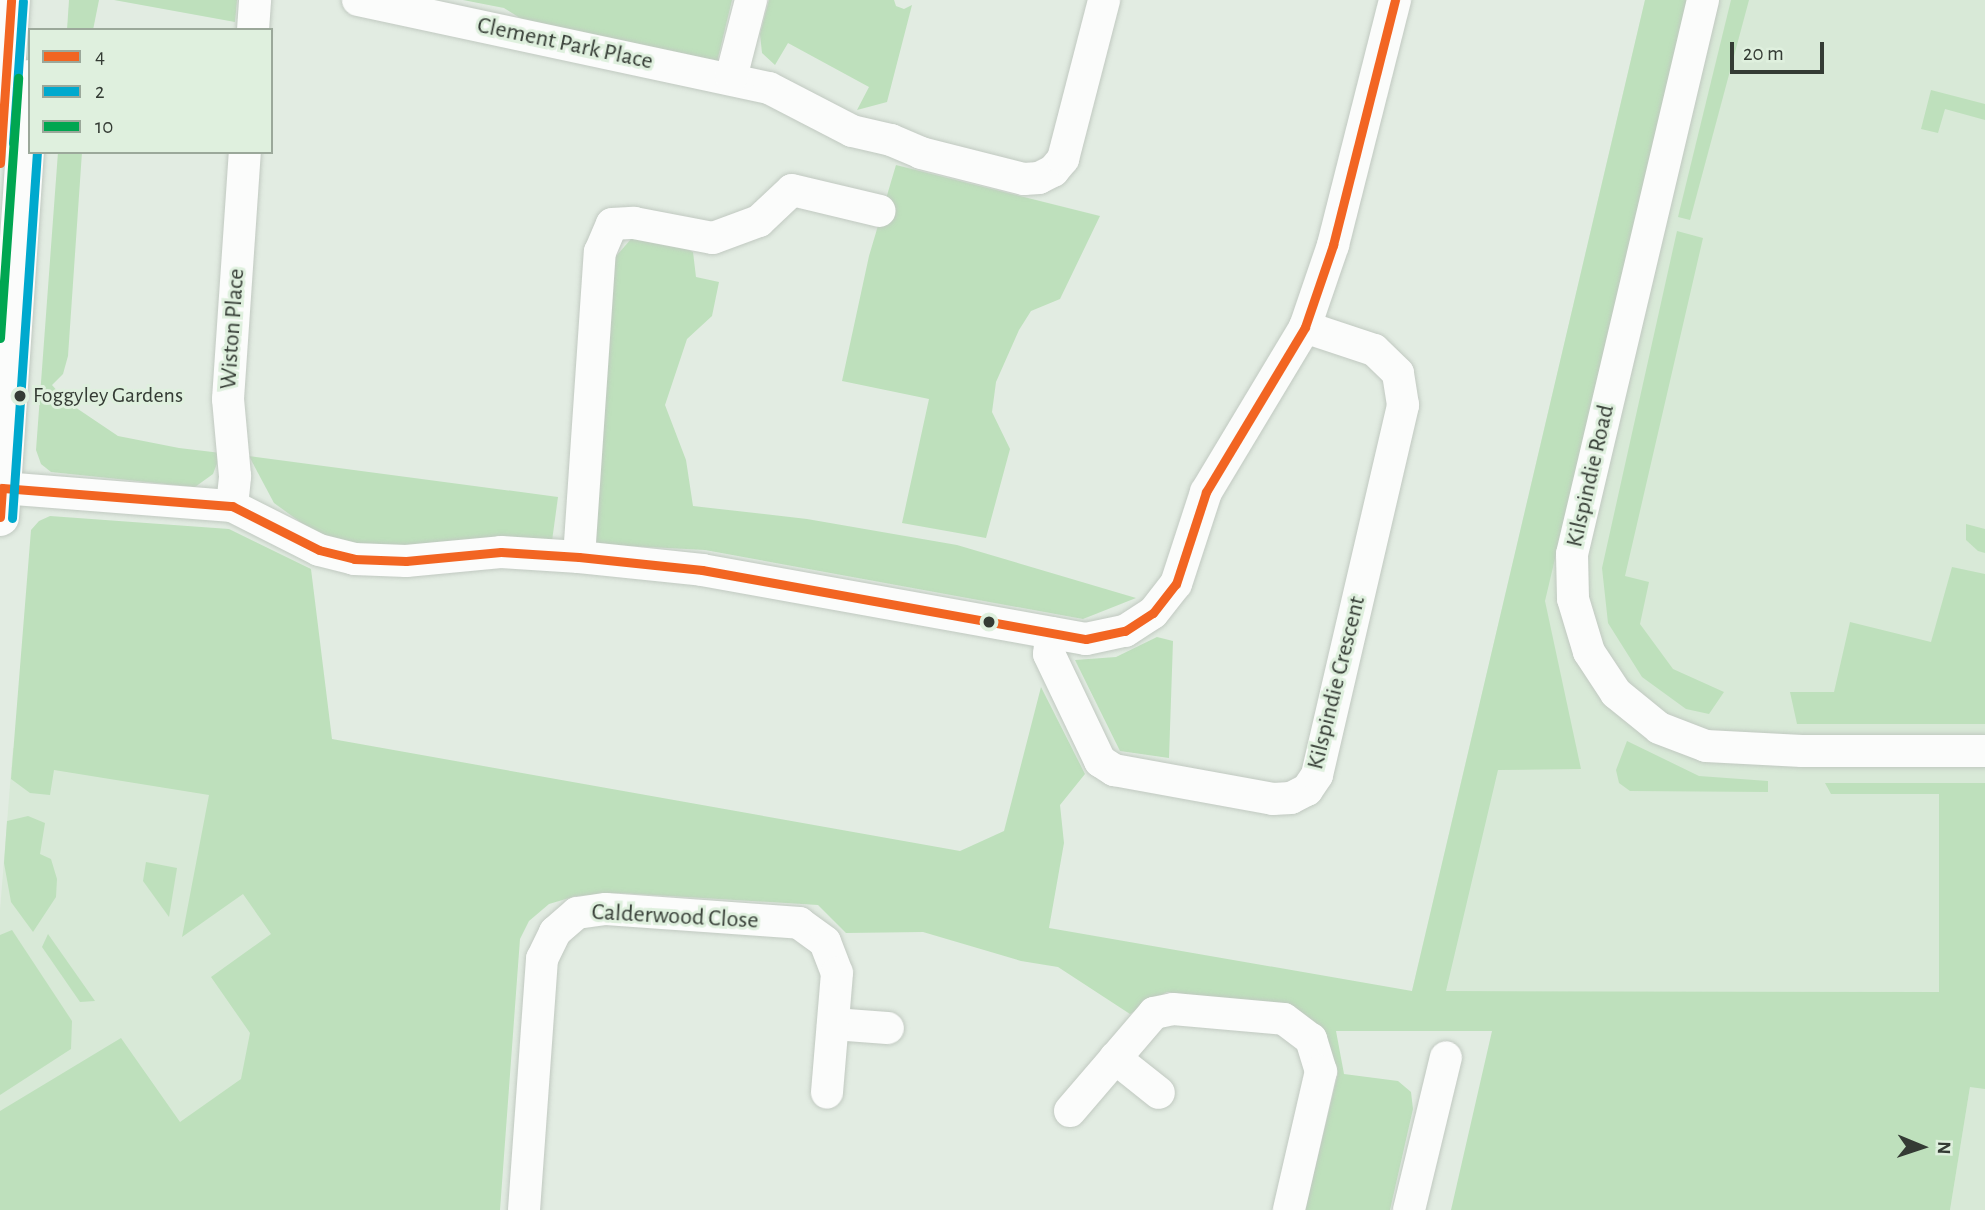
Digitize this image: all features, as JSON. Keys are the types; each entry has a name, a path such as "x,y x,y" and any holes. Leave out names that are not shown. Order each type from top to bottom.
{"street":[{"path":"0,163 11,0"},
{"path":"33,28 36,0"},
{"path":"253,28 255,0"},
{"name":"Clement Park Place","path":"358,0 769,88 852,131 891,140 921,153 1024,179 1039,178 1053,172 1063,159 1104,0"},
{"path":"731,78 751,0"},
{"path":"28,108 1,502 232,506 319,550 354,559 406,561 501,552 702,570 1086,639 1125,631 1153,613 1176,584 1206,492 1305,327 1333,245 1395,0"},
{"name":"Kilspindie Road","path":"1703,0 1572,554 1573,599 1589,652 1616,693 1659,728 1706,746 1802,751 1985,751"},
{"name":"Wiston Place","path":"232,506 235,476 228,399 245,154"},
{"path":"579,557 600,252 612,224 634,222 713,238 760,221 792,190 880,211"},
{"name":"Kilspindie Crescent","path":"1051,633 1049,653 1100,761 1114,770 1273,800 1291,798 1307,790 1317,775 1403,405 1398,373 1374,349 1305,327"},
{"name":"Calderwood Close","path":"524,1210 542,959 555,932 577,913 606,909 799,923 825,942 836,973 827,1093"},
{"path":"1070,1111 1154,1013 1173,1009 1284,1019 1311,1039 1321,1071 1289,1210"},
{"path":"833,1024 888,1028"},
{"path":"1409,1210 1446,1057"},
{"path":"1115,1058 1159,1093"}],"shaded area":[{"path":"1645,0 1985,0 1985,992 1412,991"},
{"path":"13,748 287,795 250,1210 0,1210 0,910"},
{"path":"1985,998 1985,1210 1950,1210 1970,1087"}],"green space":[{"path":"69,0 99,0 93,28 67,28"},
{"path":"114,0 237,0 235,22"},
{"path":"463,0 732,0 717,62 528,23 504,8"},
{"path":"769,0 894,0 896,6 904,9 912,5 887,102 857,110 869,87 788,43 775,65 762,53 760,34"},
{"path":"1645,0 1687,0 1545,601 1581,769 1498,770 1446,991 1939,992 1939,794 1831,794 1825,783 1985,783 1985,1089 1970,1087 1950,1210 1451,1210 1492,1031 1336,1031 1344,1074 1398,1081 1411,1092 1413,1109 1390,1210 1305,1210 1338,1073 1323,1030 1294,1007 1167,992 1130,1014 1058,967 1021,961 923,932 846,933 818,905 620,893 576,896 549,904 529,921 520,939 500,1210 0,1210 0,1111 121,1038 180,1122 241,1079 250,1033 211,977 271,934 243,894 182,937 209,795 54,770 50,795 30,793 11,779 31,530 39,521 50,516 229,529 311,569 332,739 960,851 1004,831 1041,687 1085,774 1060,805 1064,843 1049,928 1412,991"},
{"path":"1731,0 1749,0 1690,220 1678,217"},
{"path":"1931,90 1985,104 1985,120 1945,109 1938,133 1921,129"},
{"path":"58,154 82,154 68,356 63,374 52,385 66,401 118,436 221,453 213,474 195,487 51,472 41,464 36,450"},
{"path":"896,165 1100,216 1060,299 1031,311 1019,330 996,382 992,412 1010,449 986,538 902,523 929,399 842,381 869,256"},
{"path":"1677,231 1703,238 1625,576 1649,582 1640,624 1673,669 1724,692 1709,714 1686,709 1642,677 1608,623 1602,568"},
{"path":"663,238 693,252 696,277 719,282 712,316 687,339 665,405 686,460 693,506 807,519 957,545 1136,598 1083,619 705,550 592,544 611,262 631,239"},
{"path":"249,456 558,497 552,541 408,548 355,545 321,537 274,503"},
{"path":"1966,524 1985,529 1985,553 1978,551 1966,540"},
{"path":"1952,567 1985,574 1985,724 1797,724 1790,692 1834,692 1850,622 1931,642"},
{"path":"1157,637 1173,641 1169,758 1120,751 1075,660 1116,657"},
{"path":"1627,741 1699,776 1768,781 1768,792 1630,791 1619,783 1616,770"},
{"path":"28,816 45,823 40,854 51,859 57,879 56,897 33,932 11,902 4,863 7,821"},
{"path":"146,862 177,868 169,917 143,881"},
{"path":"12,930 72,1021 71,1049 0,1095 0,935"},
{"path":"48,934 95,1001 80,1002 42,947"}],"transit line":[{"name":"4","path":"0,163 11,0"},
{"name":"4","path":"0,517 2,488 232,506 319,550 354,559 406,561 501,552 579,557 702,570 1086,639 1125,631 1153,613 1176,584 1206,492 1305,327 1333,245 1395,0"},
{"name":"2","path":"13,143 23,1"},
{"name":"10","path":"0,338 18,78"},
{"name":"2","path":"12,518 37,154"}],"place":[{"name":"Foggyley Gardens","path":"20,396"}]}
